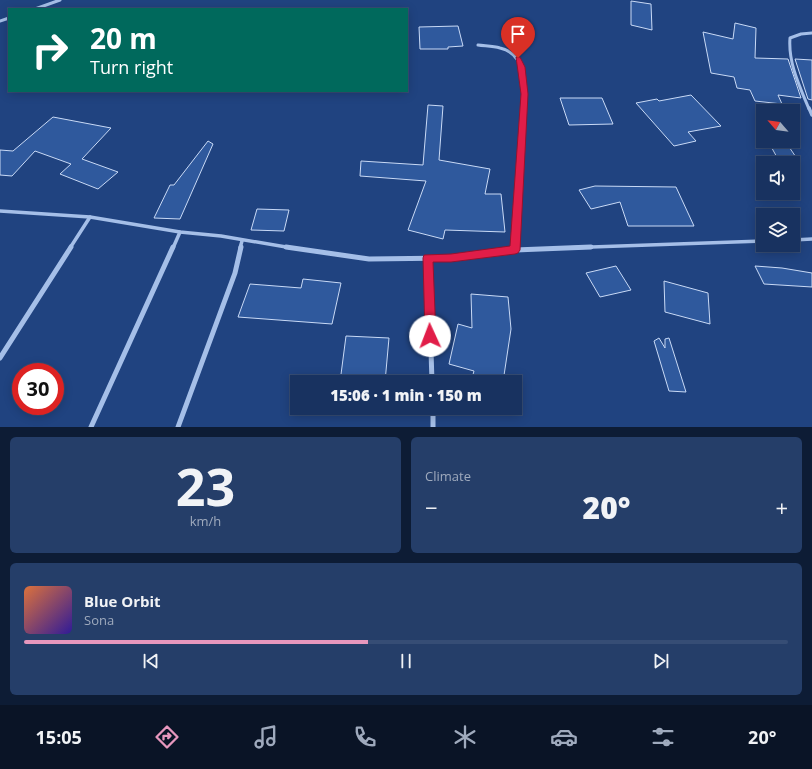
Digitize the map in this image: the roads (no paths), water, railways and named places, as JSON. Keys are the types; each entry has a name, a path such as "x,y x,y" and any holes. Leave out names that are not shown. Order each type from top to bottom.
{"street":[{"path":"38,8 60,0"},
{"path":"812,33 793,36 790,38 790,41 791,55 812,115"},
{"path":"478,44 501,48 510,52 518,58 522,67 525,94 515,250"},
{"path":"0,211 90,216 180,232 221,236 242,241 369,259 451,258 515,250 756,241"},
{"path":"0,358 90,216"},
{"path":"90,427 180,232"},
{"path":"800,240 812,239"},
{"path":"178,427 235,273 242,241"},
{"path":"428,258 432,375"},
{"path":"433,415 433,427"}]}
